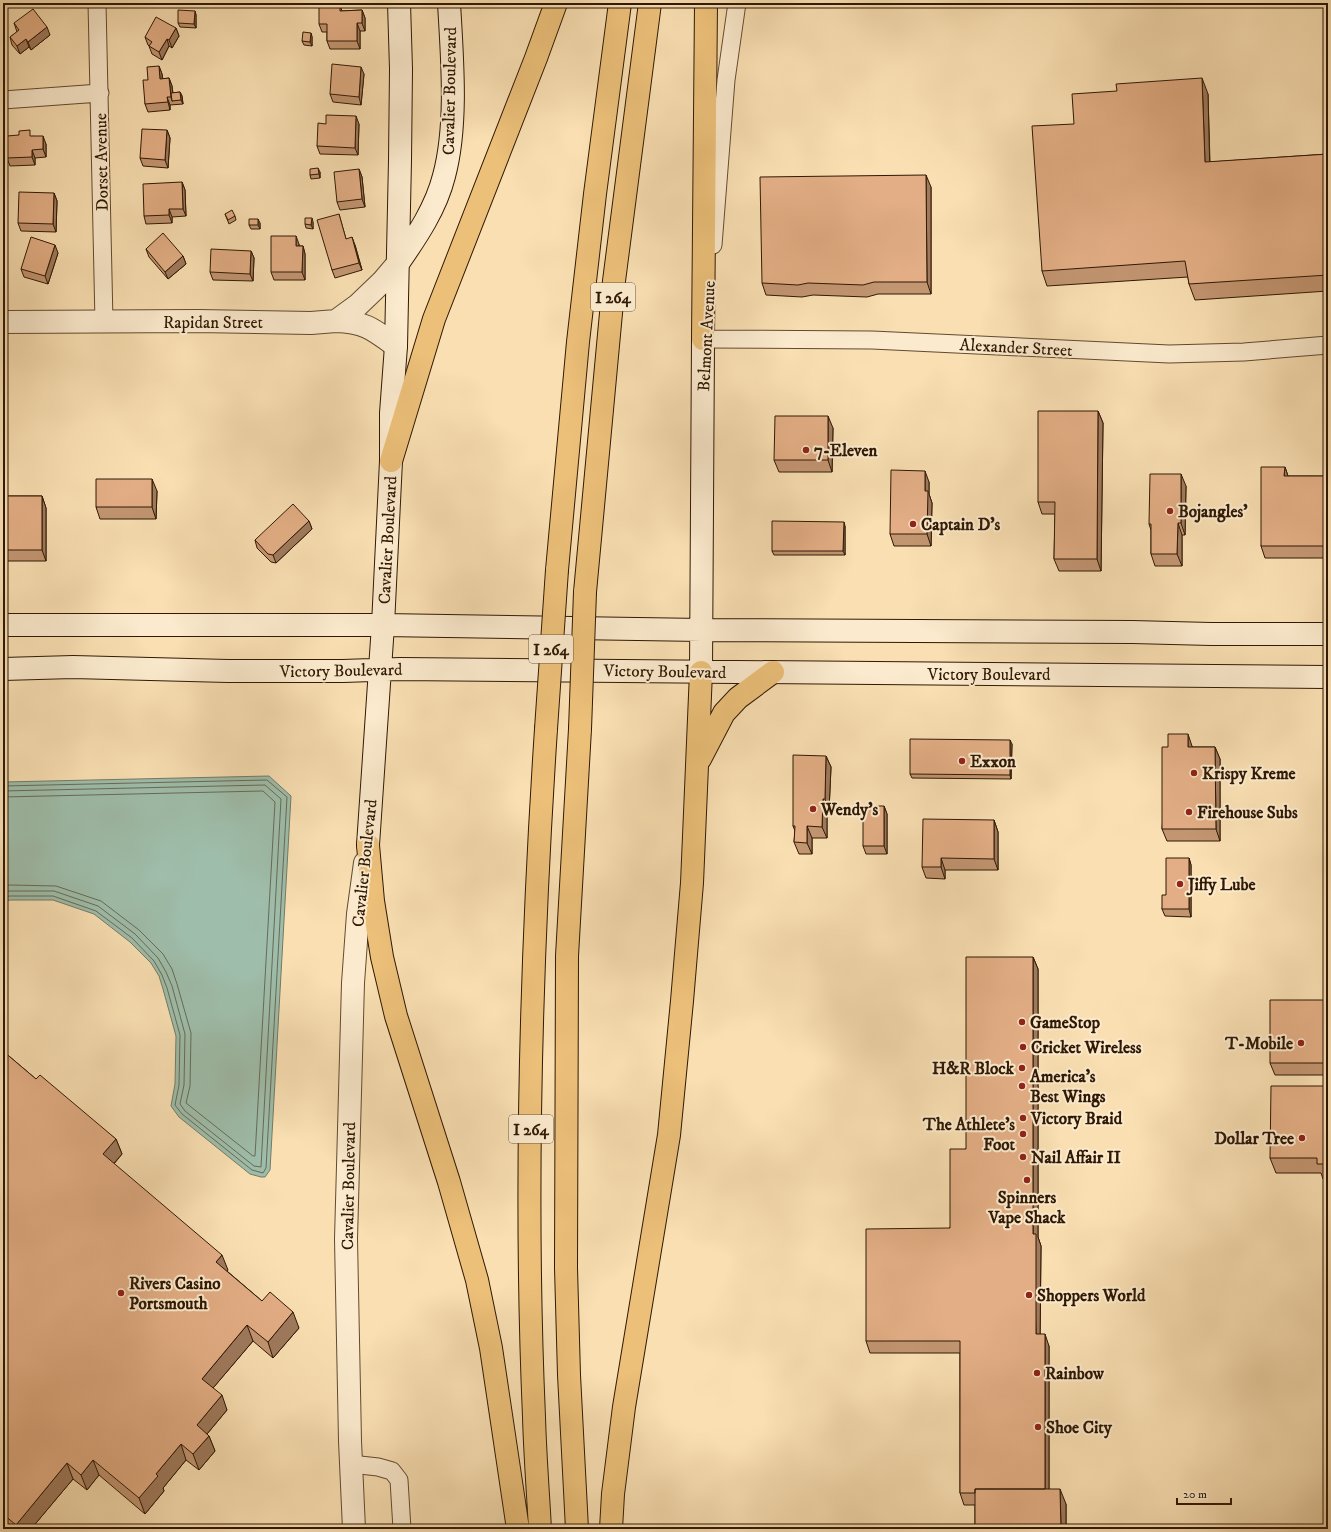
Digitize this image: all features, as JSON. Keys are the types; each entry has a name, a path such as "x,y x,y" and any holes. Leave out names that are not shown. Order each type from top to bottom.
{"highway":[{"path":"391,461 434,319 556,3"},
{"name":"I 264","path":"540,1529 534,1416 530,1235 532,1022 541,809 557,570 578,342 596,186 620,3"},
{"name":"I 264","path":"577,1529 569,1375 566,1268 567,956 580,729 585,592 614,280 650,3"},
{"path":"703,339 706,3"},
{"path":"611,1529 613,1494 624,1407 669,1135 692,883 701,672"},
{"path":"697,766 724,713 738,698 772,672"},
{"path":"368,845 373,901 382,957 396,1016 449,1182 477,1280 491,1348 518,1529"}],"main road":[{"name":"Cavalier Boulevard","path":"354,1529 351,1464 346,1239 352,983 358,914 368,845 384,625 391,461 391,413 396,346 399,262 401,69 399,3"},
{"name":"Cavalier Boulevard","path":"399,262 422,229 444,178 448,160 451,142 452,76 449,3"},
{"path":"336,321 358,305 382,282 399,262"},
{"name":"Rapidan Street","path":"3,322 198,321 311,323 336,321 352,322 371,328 396,346"},
{"name":"Belmont Avenue","path":"701,672 703,339"},
{"path":"3,625 384,625 702,630 1328,634"},
{"name":"Victory Boulevard","path":"3,669 73,667 228,671 380,670 772,672 1328,677"}],"street":[{"name":"Dorset Avenue","path":"97,3 104,322"},
{"name":"Belmont Avenue","path":"703,339 715,227 726,80 738,3"},
{"path":"3,100 100,93"},
{"name":"Alexander Street","path":"703,339 872,340 1169,354 1244,352 1328,345"},
{"path":"351,1464 392,1470 399,1480 402,1529"}],"water":[{"path":"269,776 291,796 270,1170 265,1177 261,1177 250,1174 179,1117 171,1106 175,1084 176,1036 159,976 151,963 130,942 94,914 53,900 10,900 3,902 3,782"}],"building":[{"path":"319,5 340,5 340,11 362,10 362,23 357,23 357,41 327,41 327,24 319,24"},
{"path":"33,9 47,27 28,42 26,39 17,46 10,37 19,30 14,23"},
{"path":"178,10 195,11 194,24 178,23"},
{"path":"156,17 176,28 169,40 167,39 159,52 149,46 152,42 145,37"},
{"path":"303,32 311,33 310,42 302,41"},
{"path":"332,64 361,67 359,97 330,94"},
{"path":"159,66 160,79 169,78 171,97 167,97 168,102 145,104 143,80 148,80 147,67"},
{"path":"1202,78 1205,162 1328,154 1328,275 1189,284 1185,261 1042,271 1032,126 1074,124 1072,94 1117,91 1116,84"},
{"path":"180,92 181,100 172,101 171,93"},
{"path":"326,115 356,116 355,148 317,146 318,123 326,124"},
{"path":"142,129 167,130 165,160 140,158"},
{"path":"30,130 30,136 43,136 43,149 32,150 32,157 7,158 7,136 19,135 19,131"},
{"path":"318,168 319,174 310,175 310,169"},
{"path":"359,169 362,199 337,202 334,172"},
{"path":"926,175 927,282 874,282 863,285 808,283 798,285 762,283 760,177"},
{"path":"182,182 183,209 169,209 169,215 144,216 143,184"},
{"path":"19,192 54,193 53,224 18,223"},
{"path":"232,210 235,216 228,220 225,214"},
{"path":"339,214 346,239 352,237 359,263 332,270 317,220"},
{"path":"305,218 312,218 311,225 305,224"},
{"path":"249,219 258,219 258,225 249,225"},
{"path":"163,233 183,256 165,272 146,249"},
{"path":"271,236 296,236 296,246 303,246 302,272 271,272"},
{"path":"31,237 55,245 45,276 21,269"},
{"path":"211,249 251,251 250,274 210,272"},
{"path":"1038,411 1098,411 1097,559 1054,559 1055,502 1038,502"},
{"name":"7-Eleven","path":"775,416 828,416 828,460 774,460"},
{"path":"1261,467 1285,467 1284,476 1328,476 1328,546 1261,546"},
{"name":"Captain D's","path":"891,470 925,471 925,491 928,491 927,534 890,534"},
{"name":"Bojangles'","path":"1150,474 1181,474 1181,523 1178,523 1177,554 1151,554 1151,524 1149,524"},
{"path":"96,479 152,479 152,507 96,507"},
{"path":"3,496 42,496 42,550 3,550"},
{"path":"293,504 309,521 273,555 268,554 255,540"},
{"path":"772,521 844,522 843,551 772,551"},
{"path":"1168,734 1188,734 1188,747 1215,747 1216,829 1162,829 1162,747 1168,747"},
{"name":"Exxon","path":"910,739 1010,740 1010,775 910,774"},
{"name":"Wendy's","path":"793,755 826,756 825,799 823,799 822,827 807,826 807,843 794,842"},
{"path":"863,806 884,806 884,846 863,846"},
{"path":"923,819 994,820 994,859 941,858 941,867 922,867"},
{"name":"Jiffy Lube","path":"1166,858 1189,858 1189,909 1162,909 1162,895 1166,895"},
{"path":"966,957 1033,957 1033,1234 1036,1234 1036,1334 1045,1334 1045,1489 975,1489 975,1493 960,1493 960,1341 866,1341 866,1229 950,1228 950,1149 966,1149"},
{"path":"1270,1000 1328,1000 1328,1063 1270,1063"},
{"name":"Rivers Casino Portsmouth","path":"3,1051 36,1079 40,1075 116,1139 103,1154 222,1255 216,1262 262,1301 270,1292 293,1312 268,1342 247,1325 202,1379 222,1395 197,1425 209,1436 193,1454 181,1444 156,1474 158,1476 139,1498 93,1460 81,1475 67,1463 16,1525 3,1514"},
{"name":"Dollar Tree","path":"1271,1086 1328,1086 1328,1164 1317,1164 1317,1158 1270,1158"},
{"path":"975,1489 1060,1489 1061,1529 975,1529"}],"place":[{"name":"7-Eleven","path":"806,450"},
{"name":"Bojangles'","path":"1170,511"},
{"name":"Captain D's","path":"913,524"},
{"name":"Exxon","path":"962,761"},
{"name":"Krispy Kreme","path":"1194,773"},
{"name":"Wendy's","path":"813,809"},
{"name":"Firehouse Subs","path":"1189,812"},
{"name":"Jiffy Lube","path":"1180,884"},
{"name":"GameStop","path":"1022,1022"},
{"name":"T-Mobile","path":"1301,1043"},
{"name":"Cricket Wireless","path":"1023,1047"},
{"name":"H&R Block","path":"1022,1068"},
{"name":"America's Best Wings","path":"1022,1086"},
{"name":"Victory Braid","path":"1023,1118"},
{"name":"The Athlete's Foot","path":"1023,1134"},
{"name":"Dollar Tree","path":"1302,1138"},
{"name":"Nail Affair II","path":"1023,1157"},
{"name":"Spinners Vape Shack","path":"1027,1180"},
{"name":"Rivers Casino Portsmouth","path":"121,1293"},
{"name":"Shoppers World","path":"1029,1295"},
{"name":"Rainbow","path":"1037,1373"},
{"name":"Shoe City","path":"1038,1427"}]}
